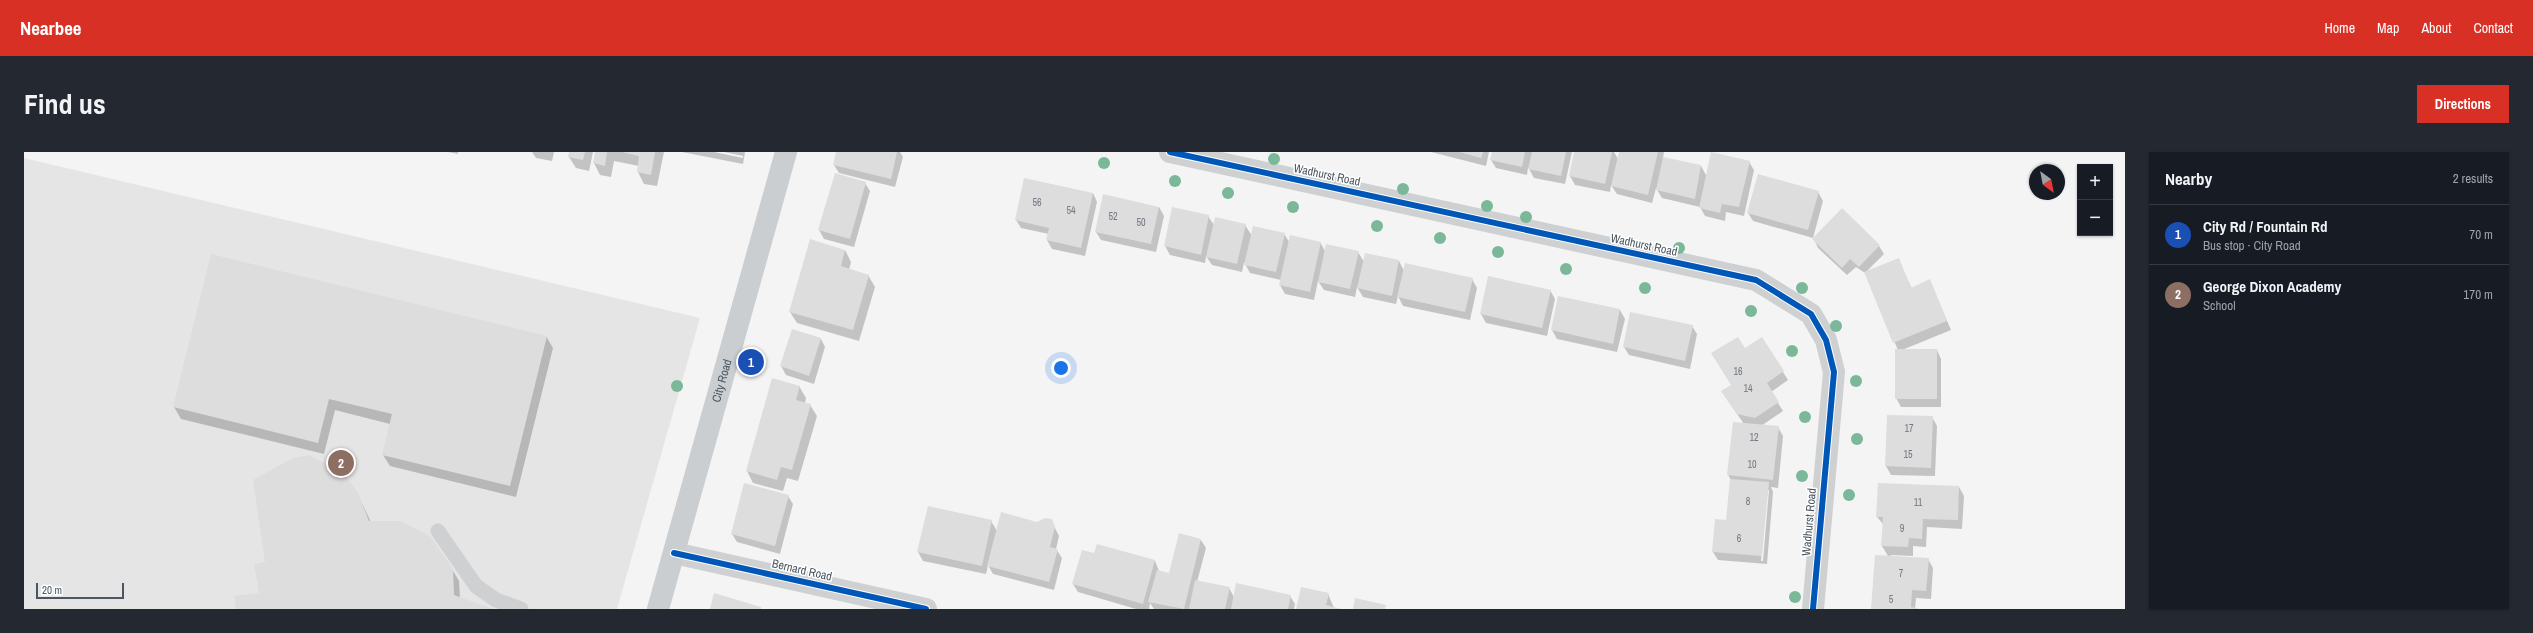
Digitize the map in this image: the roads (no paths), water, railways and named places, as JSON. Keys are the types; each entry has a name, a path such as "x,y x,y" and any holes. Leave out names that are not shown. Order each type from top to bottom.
{"main road":[{"name":"City Road","path":"658,609 786,152"}],"street":[{"name":"Wadhurst Road","path":"1170,152 1756,280 1811,314 1826,340 1834,372 1813,609"},
{"name":"Bernard Road","path":"674,553 926,609"}],"lane":[{"path":"438,531 476,586 496,600 521,609"}],"place":[{"name":"City Rd / Fountain Rd","path":"751,362"},
{"name":"George Dixon Academy","path":"341,463"}]}
